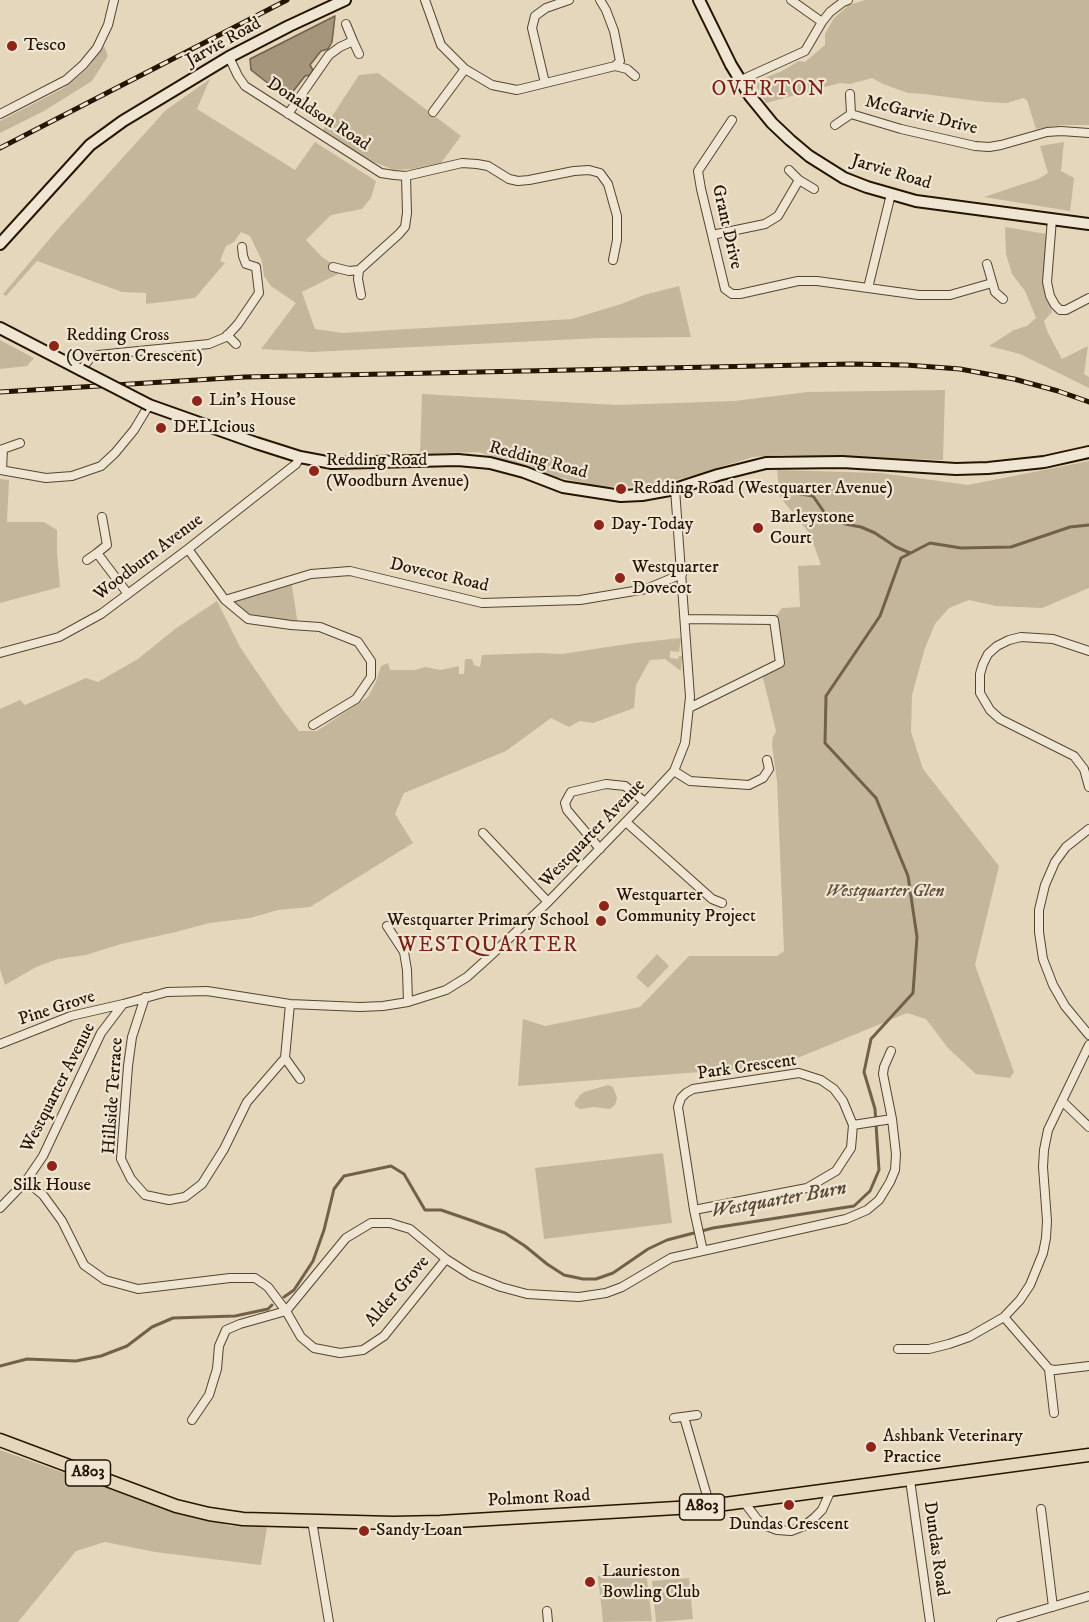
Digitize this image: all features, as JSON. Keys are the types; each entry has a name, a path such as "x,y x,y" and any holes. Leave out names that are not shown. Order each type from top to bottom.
{"main road":[{"name":"Jarvie Road","path":"0,244 90,146 123,121 229,57 345,0"},
{"name":"Jarvie Road","path":"699,0 740,81 772,123 809,156 844,178 916,201 1089,224"},
{"name":"Redding Road","path":"0,328 149,405 300,457 332,464 458,460 490,463 524,472 563,487 621,496 675,489 766,463 842,462 957,469 988,468 1044,462 1089,452"},
{"name":"Polmont Road","path":"0,1440 176,1506 243,1519 312,1521 440,1522 710,1506 1089,1455"}],"street":[{"path":"0,114 66,80 83,65 97,48 108,25 114,0"},
{"path":"424,0 441,45 465,69 492,85 517,90 615,66 627,69 635,76"},
{"path":"545,83 532,28 535,16 546,8 569,0"},
{"path":"600,0 614,31 620,61 615,66"},
{"path":"790,0 822,22"},
{"path":"740,81 805,51 830,12 848,0"},
{"path":"346,24 359,54"},
{"path":"288,114 330,55 340,47 354,41"},
{"name":"Donaldson Road","path":"229,57 245,86 381,172 394,176 406,176 462,164 477,164 489,166 509,179 518,181 574,171 589,170 600,173 608,184 617,216 617,240 613,260"},
{"path":"433,112 465,69"},
{"name":"McGarvie Drive","path":"850,94 851,114"},
{"name":"McGarvie Drive","path":"835,125 851,114"},
{"name":"McGarvie Drive","path":"851,114 900,129 982,147 1001,145 1047,132 1089,133"},
{"name":"Grant Drive","path":"732,120 698,171 725,289 732,294 798,281 817,281 919,295 951,295 992,283"},
{"path":"789,170 799,180 814,189"},
{"path":"333,267 349,271 359,270 405,227 406,176"},
{"path":"712,236 765,224 778,216 799,180"},
{"path":"868,288 891,194"},
{"path":"1052,219 1047,282 1050,296 1060,310 1066,310 1089,298"},
{"path":"81,370 91,357 209,345 227,335 238,324 259,293 262,283 256,267 246,264 242,247"},
{"path":"987,264 995,292 1003,299"},
{"path":"359,270 361,295"},
{"path":"227,335 236,344"},
{"path":"20,443 2,449 1,470 46,478 72,477 101,466 115,453 134,430 149,405"},
{"name":"Woodburn Avenue","path":"0,653 59,637 101,614 296,464 300,457"},
{"name":"Westquarter Avenue","path":"0,1208 26,1181 43,1156 101,1033 123,1004 167,992 207,991 290,1004 360,1007 408,1002 446,990 467,977 548,902 645,802 674,771 685,743 689,708 686,619 675,489"},
{"path":"87,560 107,545 102,517"},
{"path":"188,549 225,600 249,619 320,627 358,642 371,661 371,677 356,699 313,725"},
{"path":"97,553 128,594"},
{"name":"Dovecot Road","path":"225,600 312,574 350,571 482,603 580,600 646,589 682,574"},
{"path":"686,619 774,620 780,663 689,708"},
{"path":"1089,651 1053,639 1021,637 997,646 988,654 980,674 980,693 990,710 1000,719 1074,756 1084,769 1089,787"},
{"path":"674,771 690,780 749,785 764,778 769,769 766,760"},
{"path":"600,849 567,810 565,802 572,792 606,784 624,786 645,802"},
{"path":"626,822 711,899 722,903"},
{"path":"1089,829 1066,847 1055,862 1045,885 1039,910 1039,932 1043,959 1053,986 1065,1006 1089,1035"},
{"path":"483,833 548,902"},
{"path":"387,926 404,952 408,1002"},
{"name":"Hillside Terrace","path":"145,997 132,1038 121,1158 131,1179 146,1195 169,1200 185,1197 202,1184 224,1149 247,1102 285,1058"},
{"name":"Pine Grove","path":"0,1044 71,1016 123,1004"},
{"path":"290,1004 285,1058 300,1079"},
{"path":"898,1349 929,1348 969,1337 1004,1317 1030,1285 1043,1253 1047,1221 1043,1167 1048,1130 1089,1045"},
{"path":"192,1420 209,1395 217,1369 219,1346 226,1330 286,1311 346,1238 371,1223 390,1223 410,1229 446,1259 471,1275 501,1287 527,1294 579,1297 606,1293 622,1287 671,1258 846,1220 867,1210 879,1200 891,1182 895,1170 896,1154 892,1119 883,1074 891,1052"},
{"name":"Park Crescent","path":"703,1251 694,1210 678,1107 686,1092 799,1073 821,1080 834,1089 843,1101 853,1125"},
{"path":"1062,1101 1089,1127"},
{"path":"694,1210 807,1188 836,1171 851,1148 853,1125 892,1119"},
{"path":"26,1181 43,1195 62,1221 84,1265 105,1280 138,1289 231,1278 255,1278 268,1287 286,1311"},
{"name":"Alder Grove","path":"286,1311 301,1337 314,1348 340,1353 363,1350 384,1336 446,1259"},
{"path":"1004,1317 1049,1369 1054,1413"},
{"path":"1049,1369 1089,1366"},
{"path":"674,1418 697,1415"},
{"path":"684,1416 710,1506"},
{"name":"Dundas Road","path":"910,1480 930,1622"},
{"path":"744,1502 757,1519 766,1526 791,1531 804,1526 822,1510 831,1490"},
{"path":"1041,1509 1053,1607"},
{"path":"312,1521 329,1622"},
{"path":"1002,1622 1089,1596"},
{"path":"548,1611 548,1622"}],"green space":[{"path":"865,0 1089,0 1089,125 1062,125 1036,129 1027,100 1023,98 1007,103 908,93 872,78 850,84 840,83 766,103 754,82 782,71 799,61 805,62 825,45 825,34 834,18 849,5"},
{"path":"104,46 108,56 92,81 44,111 0,133 0,121 62,89 88,68"},
{"path":"378,73 461,136 441,163 394,170 356,152 323,130 359,75"},
{"path":"210,79 197,109 295,170 315,142 376,181 371,198 362,209 331,215 306,240 322,257 344,271 302,292 315,329 343,333 572,319 679,286 691,337 600,338 312,352 261,349 296,303 271,286 264,276 262,261 250,236 241,232 234,242 226,246 220,261 225,263 195,298 146,304 146,293 122,292 37,261 6,296 3,294 58,229 166,110"},
{"path":"1064,142 1061,171 1074,178 1070,211 984,197 1038,179 1048,173 1040,146"},
{"path":"1005,227 1047,234 1043,279 1052,312 1044,321 1062,359 1088,346 1084,374 1089,377 1089,388 1020,354 989,346 1014,330 1027,326 1036,318 1025,291 1012,274 1006,254"},
{"path":"0,340 34,358 27,366 0,369"},
{"path":"945,390 943,460 781,455 753,457 685,478 641,486 600,487 553,476 479,452 420,454 422,394 616,405 734,401 808,392"},
{"name":"Westquarter Glen","path":"1089,461 1089,588 1042,608 996,606 969,600 949,608 935,624 925,648 912,695 911,732 923,769 999,866 975,965 1014,1072 1010,1078 976,1074 948,1048 926,1019 907,1013 778,1066 518,1086 523,1019 545,1026 640,1007 689,956 777,956 784,951 777,781 772,745 776,731 762,674 782,664 776,616 782,608 800,607 798,566 821,565 810,534 780,497 777,470 880,473 968,485"},
{"path":"0,479 9,480 7,522 44,522 57,530 60,587 0,603"},
{"path":"291,580 298,625 248,619 225,600"},
{"path":"217,601 240,647 299,731 317,731 368,697 381,666 388,663 390,670 415,670 425,667 441,670 459,666 459,674 464,674 465,659 472,659 474,665 480,667 482,655 562,654 681,638 679,652 670,651 670,658 678,659 682,656 681,671 665,659 650,660 636,685 634,708 593,723 580,721 569,727 551,718 506,751 404,793 395,814 413,843 310,907 278,910 250,918 209,923 121,944 86,955 58,959 36,967 5,985 0,969 0,709 20,700 25,705 86,678 98,682 138,659 175,629"},
{"path":"657,954 669,966 648,988 636,977"},
{"path":"608,1085 613,1087 617,1098 615,1105 610,1109 593,1107 580,1109 575,1106 575,1102 584,1092"},
{"path":"663,1153 672,1223 544,1239 535,1168"},
{"path":"0,1450 171,1511 231,1526 267,1527 261,1565 155,1552 105,1542 76,1551 18,1622 0,1622"},
{"path":"646,1571 652,1621 603,1622 598,1576"},
{"path":"689,1578 693,1619 656,1622 652,1581"}],"shaded area":[{"path":"335,16 332,42 328,49 321,51 310,65 313,70 310,75 305,76 291,94 283,95 251,70 250,59"}],"waterway":[{"path":"795,493 813,496 824,512 845,524 875,533 910,553"},
{"name":"Westquarter Burn","path":"284,1297 294,1290 313,1261 324,1230 334,1189 344,1176 391,1166 404,1174 425,1210 441,1210 505,1233 564,1275 583,1279 596,1279 613,1273 648,1249 667,1240 713,1228 854,1206 870,1191 879,1170 875,1109 864,1072 871,1039 913,993 917,937 908,876 876,798 825,743 826,696 880,616 901,558 930,543 961,548 1011,547 1070,527 1089,525"},
{"name":"Westquarter Burn","path":"0,1366 27,1359 76,1361 101,1356 127,1346 152,1327 173,1318 235,1316 268,1309 272,1305"}],"railway":[{"path":"0,148 287,0"},
{"path":"0,392 245,377 851,364 960,369 1014,379 1089,402"}],"place":[{"name":"Tesco","path":"12,46"},
{"name":"Redding Cross (Overton Crescent)","path":"54,346"},
{"name":"Lin's House","path":"197,401"},
{"name":"DELIcious","path":"161,428"},
{"name":"Redding Road (Woodburn Avenue)","path":"314,471"},
{"name":"Redding Road (Westquarter Avenue)","path":"621,489"},
{"name":"Day-Today","path":"599,525"},
{"name":"Barleystone Court","path":"758,528"},
{"name":"Westquarter Dovecot","path":"620,578"},
{"name":"Westquarter Community Project","path":"604,906"},
{"name":"Westquarter Primary School","path":"601,921"},
{"name":"Silk House","path":"52,1166"},
{"name":"Ashbank Veterinary Practice","path":"871,1447"},
{"name":"Dundas Crescent","path":"789,1505"},
{"name":"Sandy Loan","path":"364,1531"},
{"name":"Laurieston Bowling Club","path":"590,1582"}],"district":[{"name":"OVERTON","path":"769,91"},
{"name":"WESTQUARTER","path":"488,947"}]}
